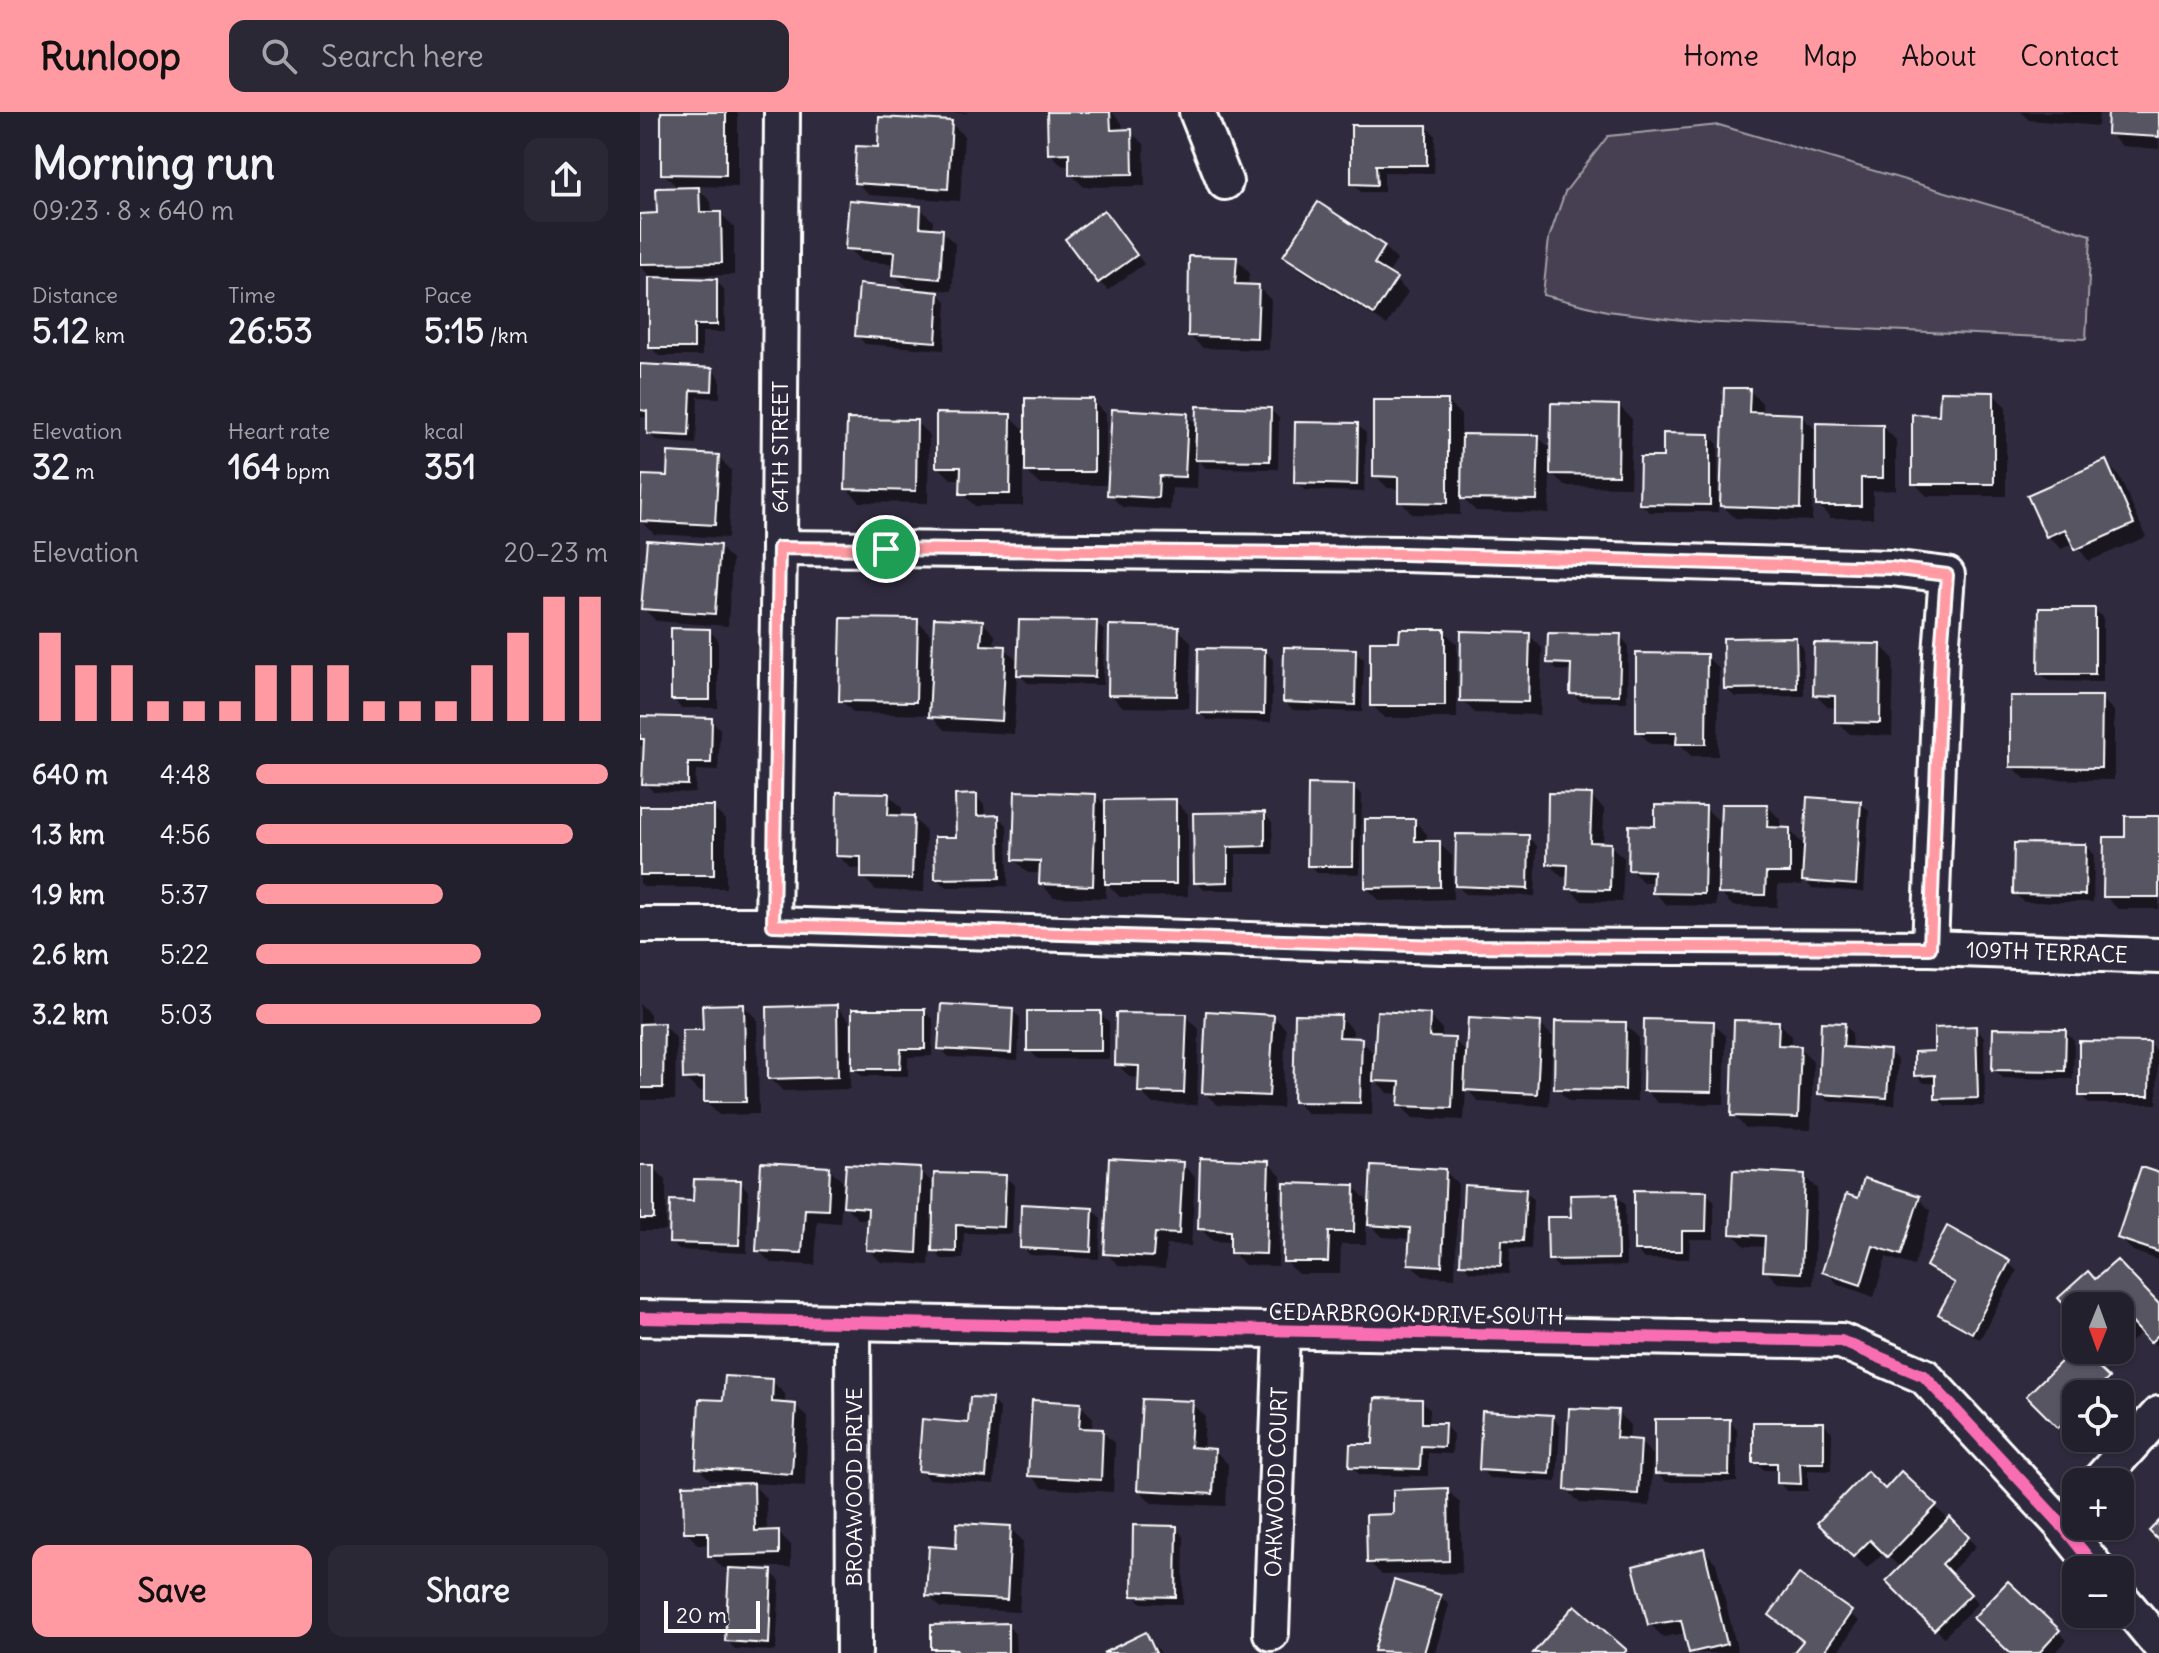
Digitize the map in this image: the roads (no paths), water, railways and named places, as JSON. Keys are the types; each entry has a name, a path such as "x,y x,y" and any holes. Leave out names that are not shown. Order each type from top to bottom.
{"street":[{"name":"64TH STREET","path":"773,925 782,112"},
{"path":"1197,112 1225,182"},
{"path":"779,548 1403,554 1876,568 1947,575 1930,948"},
{"name":"109TH TERRACE","path":"640,925 773,925 1443,946 1930,948 2159,956"},
{"name":"CEDARBROOK DRIVE SOUTH","path":"640,1318 1841,1341 1924,1376 2062,1509"},
{"name":"BROAWOOD DRIVE","path":"853,1322 854,1653"},
{"name":"OAKWOOD COURT","path":"1271,1633 1282,1331"},
{"path":"2111,1468 2159,1414"},
{"path":"2134,1614 2159,1644"}]}
